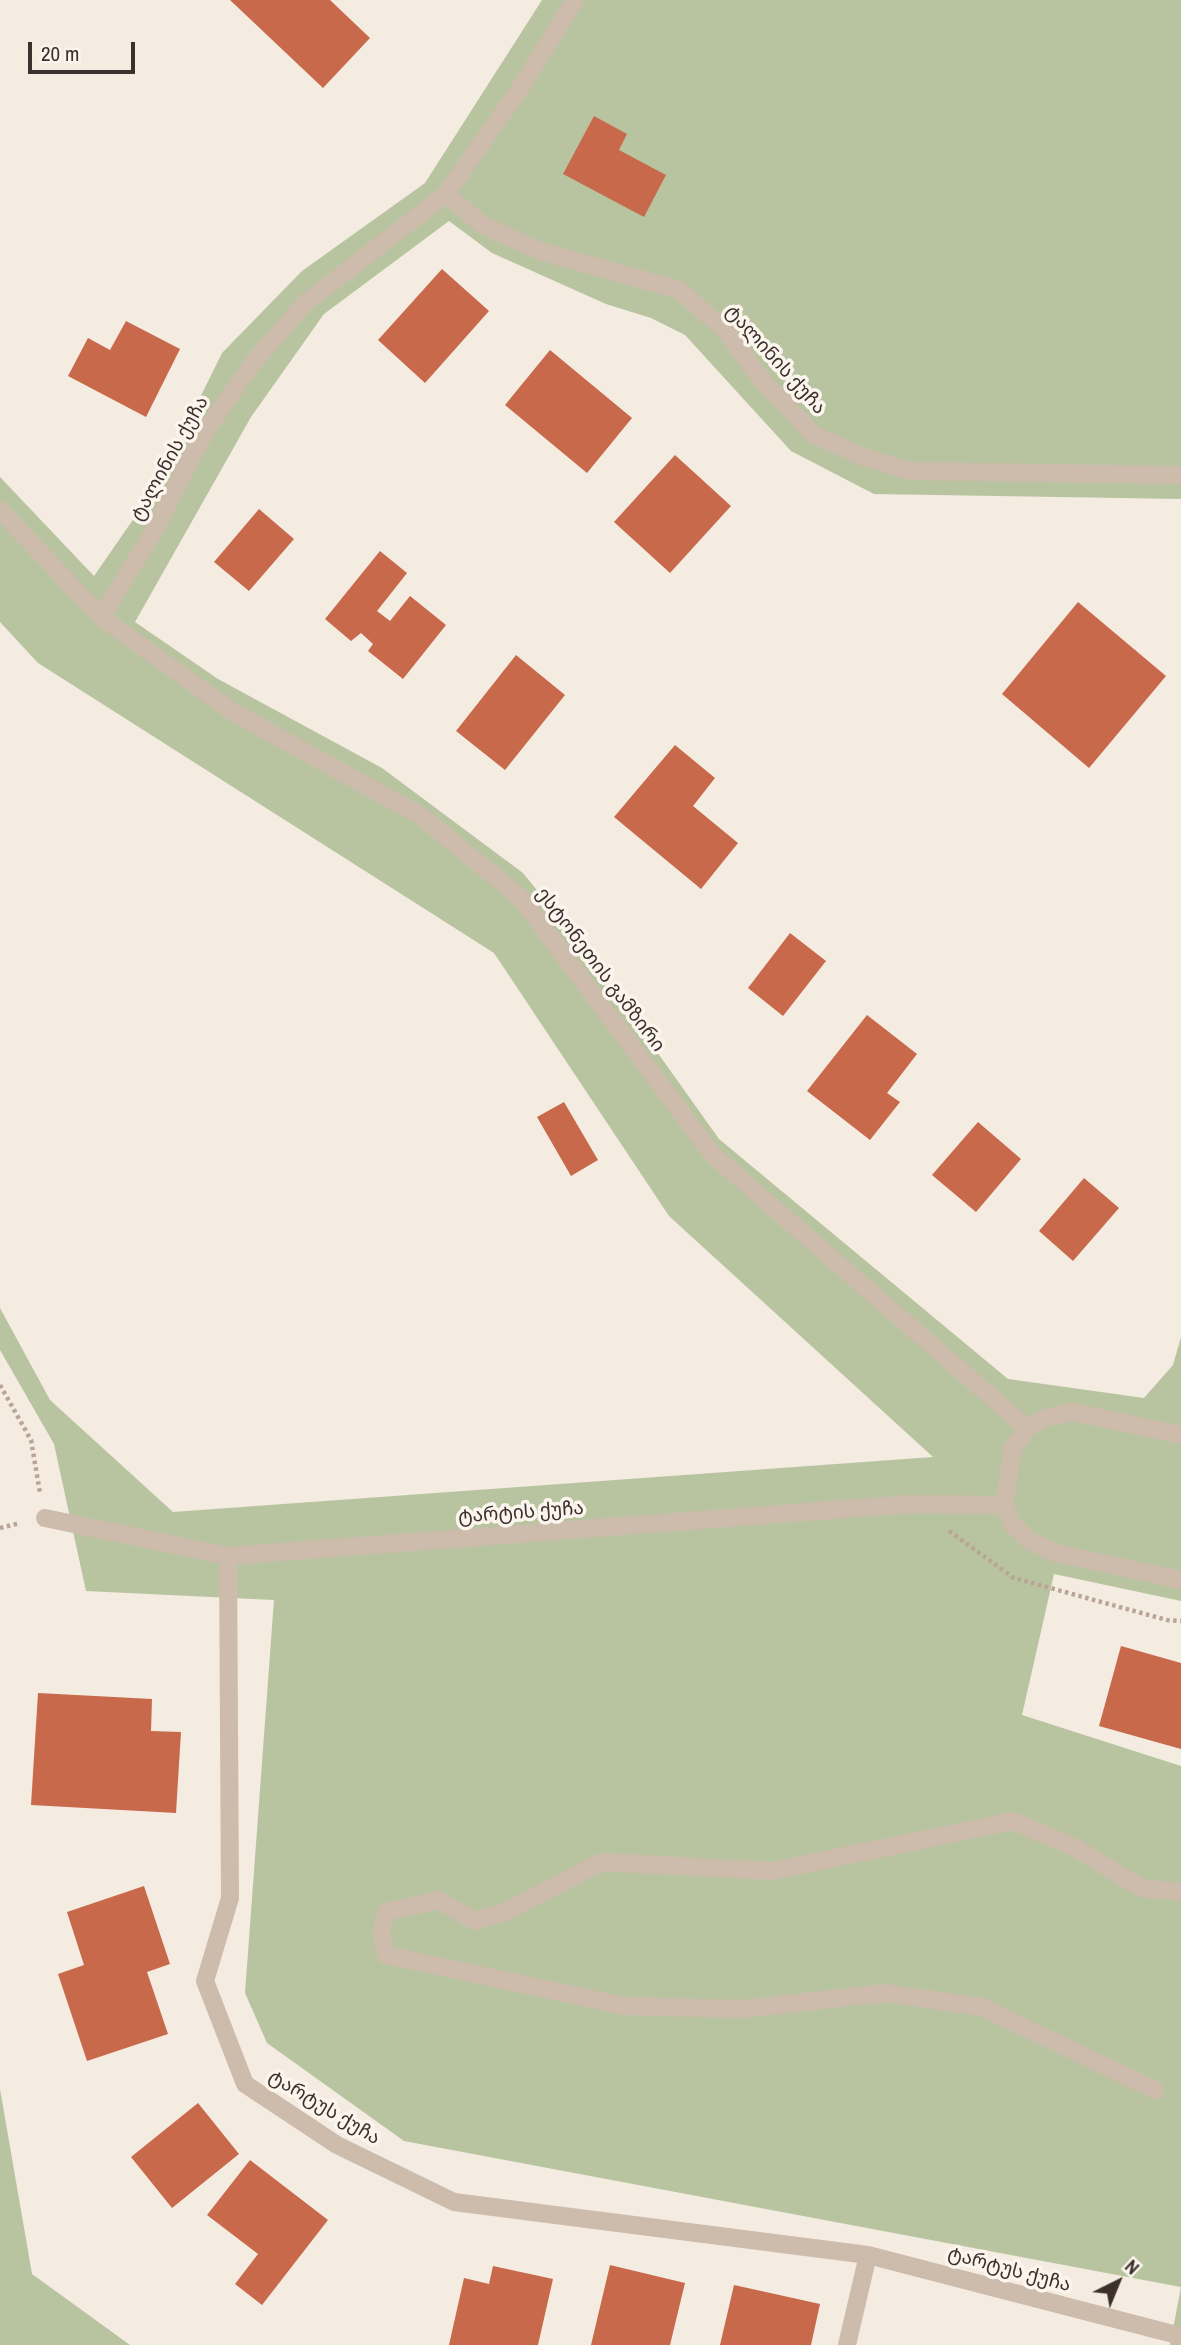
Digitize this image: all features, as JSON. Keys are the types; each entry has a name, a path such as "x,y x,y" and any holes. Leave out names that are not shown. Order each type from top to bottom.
{"street":[{"name":"ტალინის ქუჩა","path":"101,617 151,536 205,432 252,364 304,304 446,194 521,87 575,0"},
{"name":"ტალინის ქუჩა","path":"446,194 483,225 540,251 679,290 725,330 763,381 813,434 861,456 909,471 1181,475"},
{"name":"ესტონეთის გამზირი","path":"0,510 101,617 233,712 421,816 521,898 713,1155 1027,1428"},
{"path":"1181,1435 1072,1412 1045,1418 1027,1428 1013,1448 1004,1505 1012,1524 1030,1541 1056,1553 1181,1580"},
{"name":"ტარტის ქუჩა","path":"44,1518 228,1556 911,1504 1004,1505"},
{"name":"ტარტუს ქუჩა","path":"228,1556 230,1898 205,1981 245,2084 337,2144 454,2202 868,2255 1181,2336"},
{"path":"1155,2090 982,2007 884,1993 743,2009 624,2006 387,1955 381,1933 386,1912 438,1900 475,1921 507,1911 601,1862 772,1871 1013,1821 1076,1848 1141,1888 1181,1892"},
{"path":"847,2345 868,2255"}],"path":[{"path":"0,1385 31,1440 44,1518"}],"green space":[{"path":"542,0 1181,0 1181,499 874,494 791,451 685,335 651,318 606,304 492,253 449,221 324,314 251,417 135,622 218,679 382,768 523,873 578,941 719,1139 1008,1379 1144,1398 1173,1365 1181,1337 1181,1601 1054,1574 1022,1715 1181,1766 1181,2287 404,2141 267,2043 245,1993 274,1600 86,1591 54,1444 0,1350 0,1308 50,1400 173,1512 933,1457 669,1216 494,953 38,663 0,622 0,477 94,576 157,485 222,353 302,271 425,183"},
{"path":"0,2089 32,2274 130,2345 0,2345"},
{"path":"1181,2287 1181,2345 1170,2345"}],"building":[{"path":"230,0 330,0 370,38 323,88"},
{"path":"594,116 627,134 619,150 666,175 644,217 563,174"},
{"path":"442,269 489,311 425,383 378,340"},
{"path":"126,321 180,349 146,417 68,376 88,338 110,350"},
{"path":"550,350 632,418 587,473 505,405"},
{"path":"675,455 731,506 670,573 614,522"},
{"path":"259,509 294,539 249,591 214,562"},
{"path":"380,551 407,573 377,611 390,621 410,596 446,625 403,679 368,651 373,644 361,633 351,641 325,619"},
{"path":"1078,602 1166,676 1089,768 1002,694"},
{"path":"516,655 565,695 505,770 456,731"},
{"path":"675,745 715,778 693,806 738,843 701,889 614,817"},
{"path":"790,933 826,961 783,1016 748,988"},
{"path":"867,1015 917,1054 887,1093 900,1102 870,1140 807,1091"},
{"path":"564,1102 598,1160 571,1176 537,1117"},
{"path":"978,1122 1021,1159 976,1212 932,1175"},
{"path":"1084,1178 1119,1208 1073,1261 1039,1231"},
{"path":"1121,1646 1181,1663 1181,1749 1099,1726"},
{"path":"38,1693 152,1699 151,1731 181,1732 176,1813 31,1805"},
{"path":"144,1886 170,1964 147,1972 168,2034 87,2061 58,1974 84,1965 67,1912"},
{"path":"198,2103 239,2154 172,2208 131,2157"},
{"path":"250,2160 328,2220 262,2305 235,2284 258,2254 207,2215"},
{"path":"610,2265 685,2283 670,2345 591,2345"},
{"path":"493,2266 553,2279 538,2345 449,2345 464,2278 489,2284"},
{"path":"734,2285 820,2304 811,2345 720,2345"}]}
